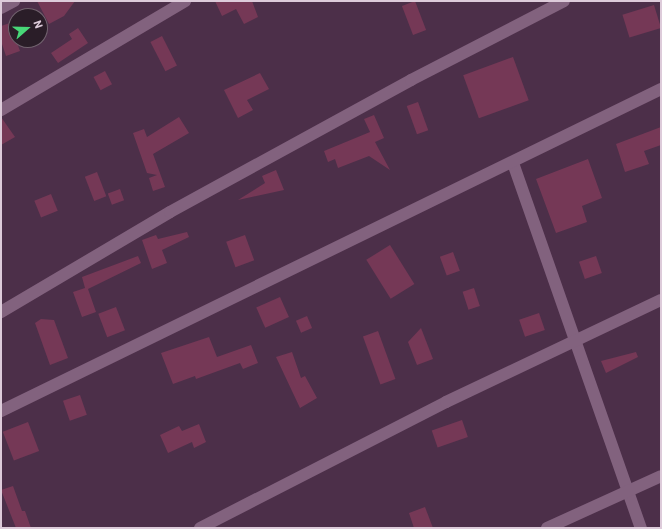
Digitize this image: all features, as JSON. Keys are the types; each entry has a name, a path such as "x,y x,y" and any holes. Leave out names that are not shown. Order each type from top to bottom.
{"street":[{"path":"1,8 14,1"},
{"path":"1,110 185,1"},
{"path":"1,312 170,212 411,80 564,1"},
{"path":"1,411 513,163 661,89"},
{"path":"513,163 627,492 641,528"},
{"path":"200,528 574,340 661,300"},
{"path":"547,528 661,476"}],"building":[{"path":"37,1 75,1 64,16 49,24 48,8 41,8"},
{"path":"215,1 252,1 258,17 244,24 236,9 222,16"},
{"path":"415,1 426,30 413,35 402,6"},
{"path":"654,5 661,28 629,38 622,15"},
{"path":"8,24 8,48 19,48 20,51 6,56 1,41 1,26"},
{"path":"78,28 88,43 58,63 51,53 72,39 69,34"},
{"path":"162,36 177,65 165,71 150,42"},
{"path":"513,57 529,100 479,118 463,75"},
{"path":"105,71 112,84 101,90 94,77"},
{"path":"260,73 269,89 247,100 253,110 238,118 224,90"},
{"path":"418,102 428,130 417,134 407,106"},
{"path":"374,115 384,138 375,142 390,170 369,156 338,168 335,159 328,162 324,151 370,132 364,119"},
{"path":"1,117 15,137 1,145"},
{"path":"179,117 189,133 153,154 165,187 153,191 149,178 157,175 147,173 133,133 144,129 147,137"},
{"path":"661,127 661,145 644,151 649,164 625,172 616,144"},
{"path":"588,159 602,198 582,206 587,222 556,233 536,179"},
{"path":"276,170 284,190 238,200 265,183 262,176"},
{"path":"97,172 106,196 94,201 85,177"},
{"path":"120,189 124,200 112,205 108,193"},
{"path":"51,194 58,211 41,217 34,201"},
{"path":"187,232 189,237 162,250 167,263 152,269 142,240 156,235 158,239"},
{"path":"245,235 254,260 235,267 226,242"},
{"path":"390,245 414,284 391,299 366,260"},
{"path":"453,252 460,271 447,276 440,257"},
{"path":"138,256 141,263 88,289 96,312 82,317 73,292 85,288 82,277"},
{"path":"596,256 602,273 585,279 579,262"},
{"path":"474,288 480,306 468,310 463,292"},
{"path":"280,297 289,317 265,328 256,308"},
{"path":"116,307 125,330 107,337 98,314"},
{"path":"539,313 545,330 525,337 519,320"},
{"path":"307,316 312,328 301,333 296,321"},
{"path":"41,319 54,320 68,358 50,365 35,323"},
{"path":"421,328 433,359 417,365 408,342"},
{"path":"378,331 395,379 380,384 363,336"},
{"path":"209,337 217,357 251,345 258,363 243,369 240,363 196,379 195,376 173,384 161,353"},
{"path":"292,352 301,378 305,376 317,398 300,408 276,357"},
{"path":"636,352 638,357 606,373 601,361"},
{"path":"80,395 87,415 70,421 63,401"},
{"path":"462,420 468,437 438,447 432,430"},
{"path":"28,422 39,451 14,461 3,432"},
{"path":"199,424 206,442 194,448 192,442 168,453 160,435 179,426 182,431"},
{"path":"13,486 22,511 25,511 31,528 16,528 1,490"},
{"path":"425,507 433,528 414,528 409,513"}]}
